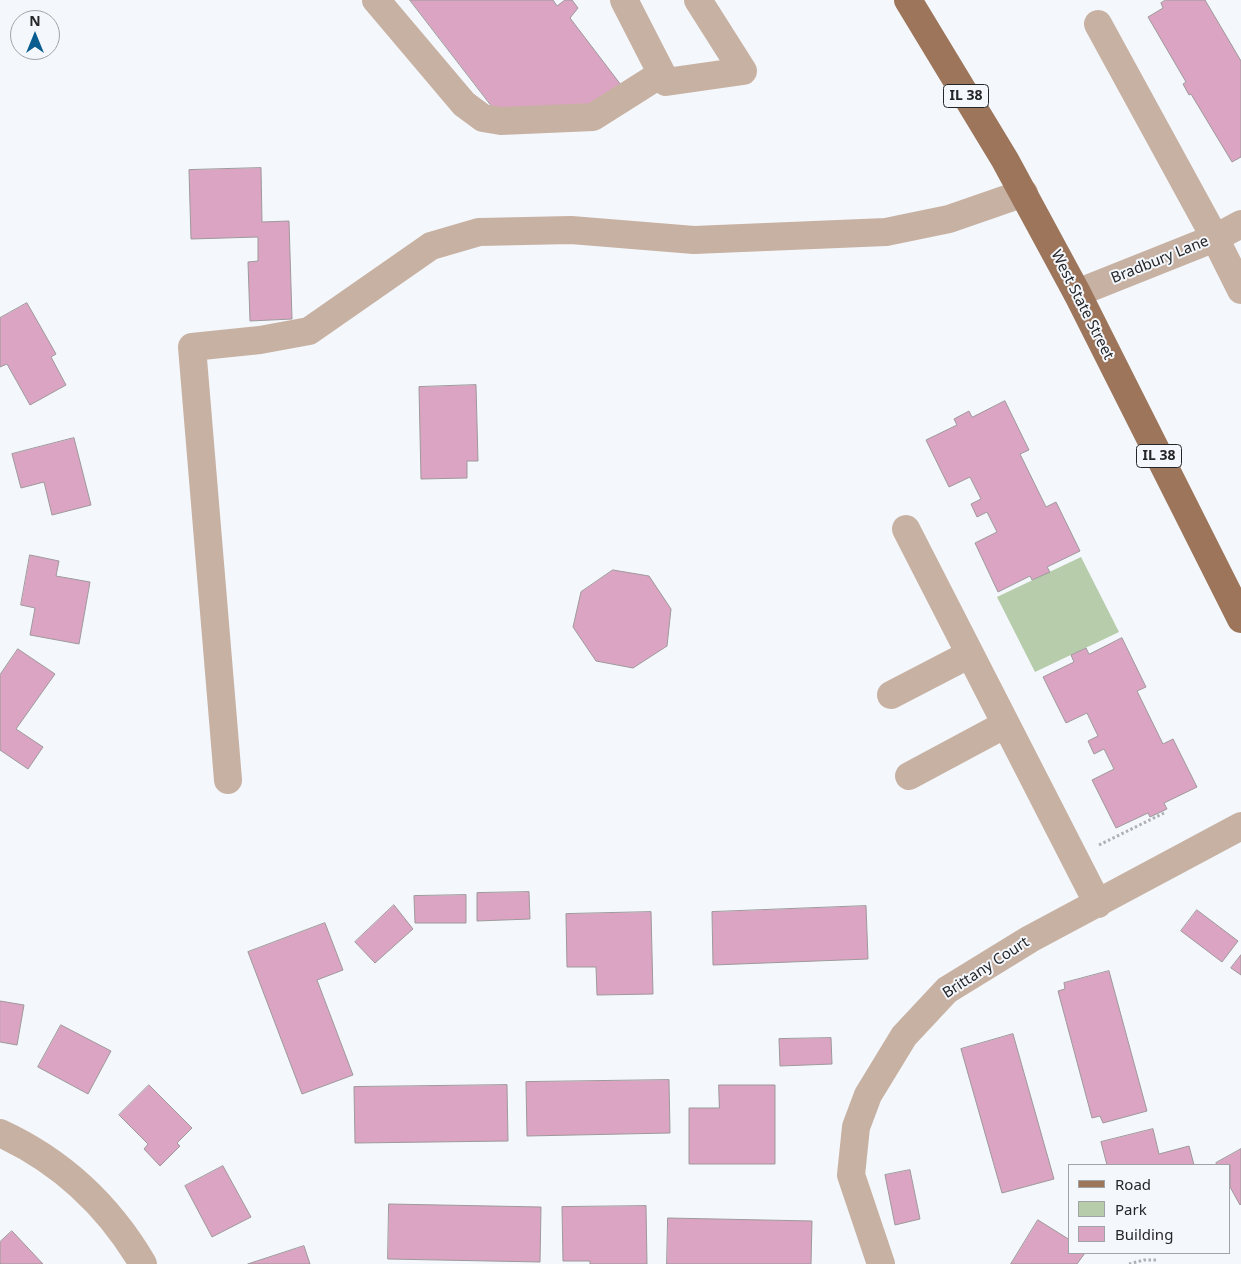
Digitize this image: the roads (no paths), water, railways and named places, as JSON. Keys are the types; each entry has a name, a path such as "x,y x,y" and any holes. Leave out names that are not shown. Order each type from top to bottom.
{"main road":[{"name":"West State Street","path":"908,0 1024,194 1077,293 1241,619"}],"street":[{"path":"376,0 464,104 483,118 501,121 593,117 661,74"},
{"path":"624,0 666,82 743,71 698,0"},
{"path":"1098,24 1215,238 1241,290"},
{"path":"228,780 192,346 260,340 309,331 431,246 479,232 571,230 694,240 886,232 949,219 1024,194"},
{"name":"Bradbury Lane","path":"1077,293 1215,238 1241,224"},
{"path":"906,529 1098,904"},
{"path":"891,694 970,654"},
{"path":"909,776 1006,724"},
{"name":"Brittany Court","path":"881,1264 851,1175 856,1127 868,1095 904,1036 947,990 1030,939 1241,826"},
{"path":"0,1133 18,1141 60,1167 94,1198 126,1234 143,1264"}]}
